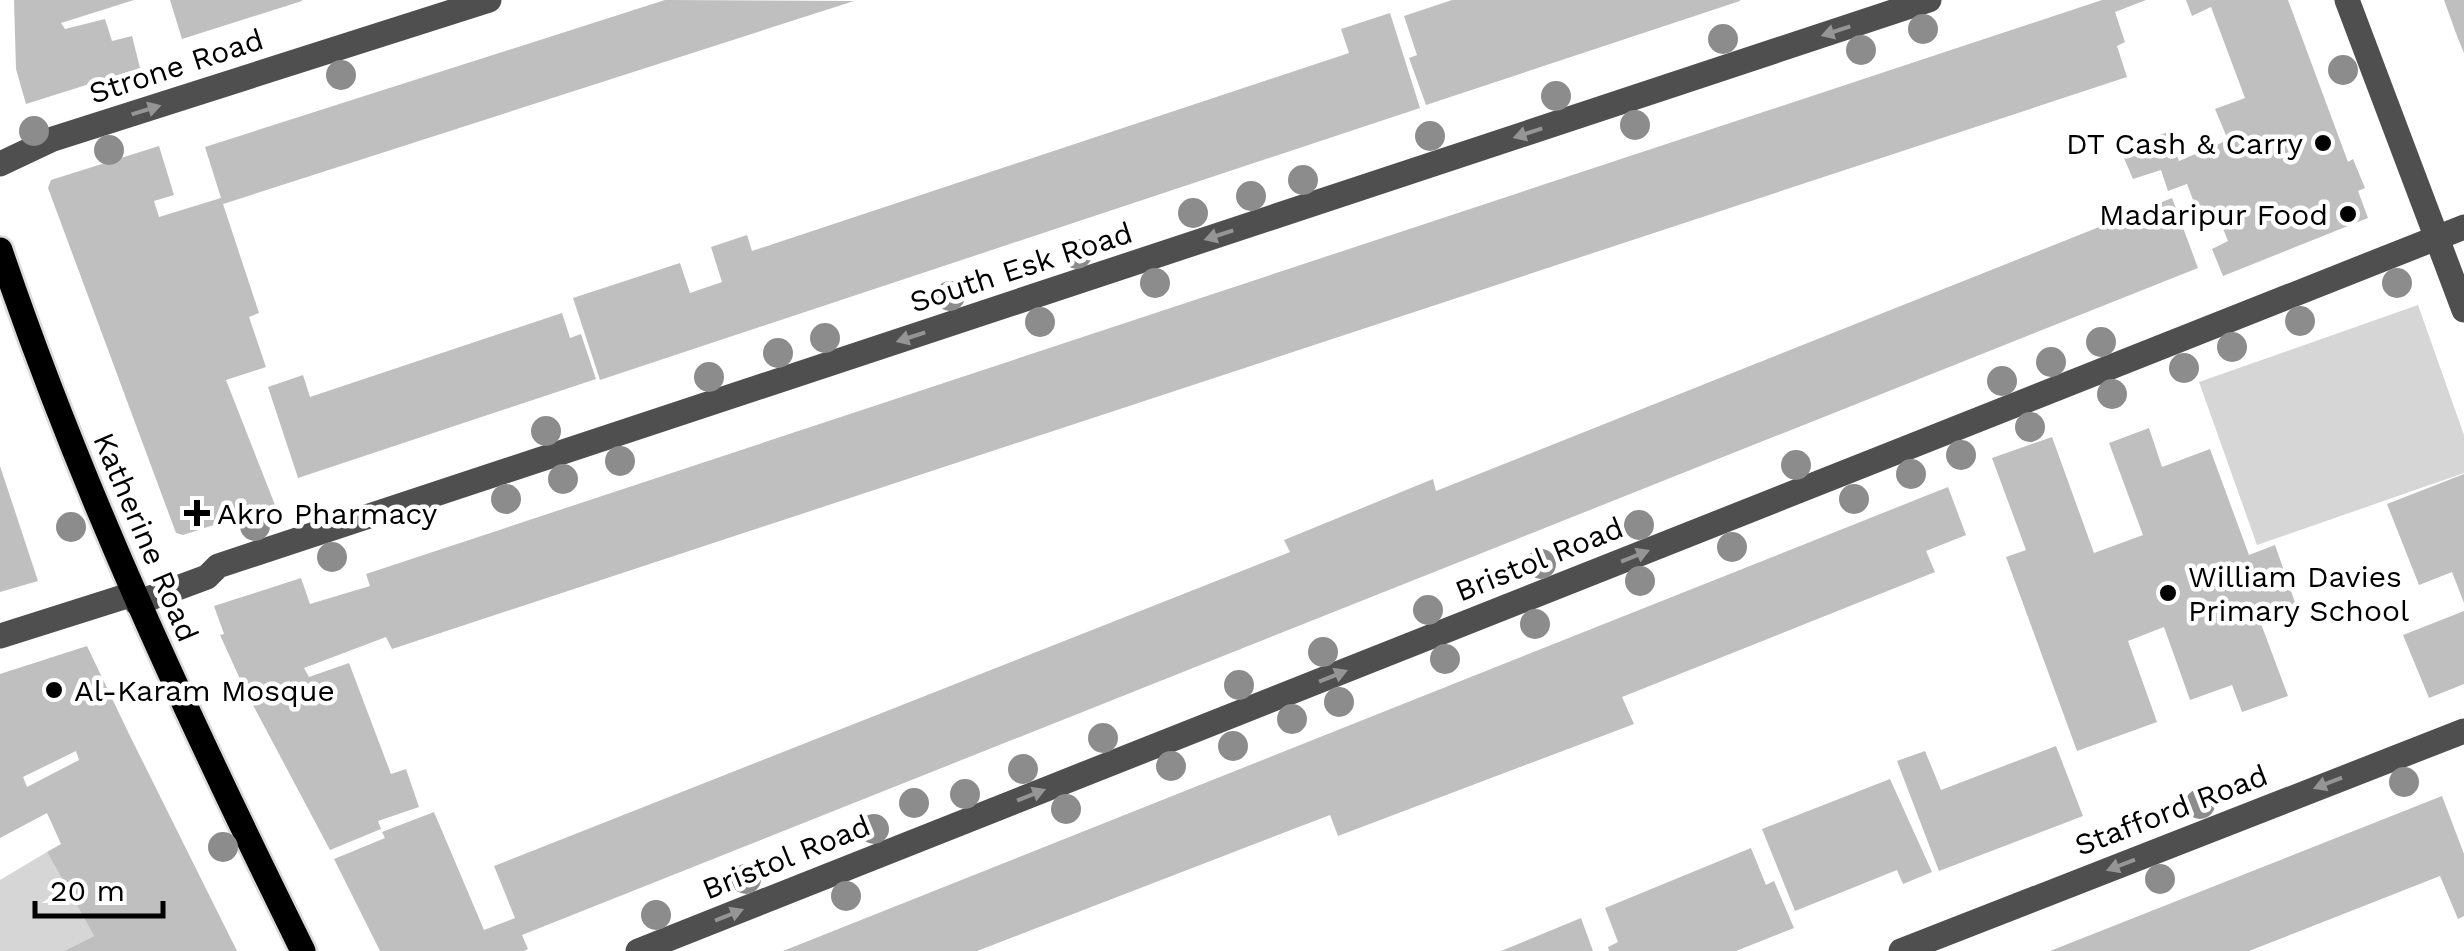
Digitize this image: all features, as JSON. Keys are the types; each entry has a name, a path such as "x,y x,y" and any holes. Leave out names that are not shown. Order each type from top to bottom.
{"main road":[{"name":"Katherine Road","path":"0,250 54,404 135,598 304,951"}],"street":[{"name":"Strone Road","path":"0,164 52,139 489,0"},
{"name":"South Esk Road","path":"0,636 207,577 218,566 1929,0"},
{"path":"2346,0 2464,310"},
{"name":"Bristol Road","path":"638,951 2464,227"},
{"name":"Stafford Road","path":"1902,951 2464,730"}],"shaded area":[{"path":"2418,305 2464,435 2464,473 2257,545 2199,382"},
{"path":"47,852 94,936 64,951 0,951 0,880"}],"building":[{"path":"14,0 134,0 61,23 65,29 105,19 112,41 132,36 140,68 26,104 16,69"},
{"path":"170,0 302,0 302,1 182,39"},
{"path":"665,0 854,1 223,204 259,313 249,317 266,367 226,380 275,505 183,535 176,533 48,188 51,180 159,146 174,195 154,201 159,217 221,198 205,147"},
{"path":"1452,0 1740,1 1426,105 1409,58 1417,55 1404,16"},
{"path":"2102,0 2146,0 2115,12 2125,42 2117,46 2127,77 392,649 386,637 304,668 309,677 349,663 391,774 406,769 419,807 378,821 381,829 330,850 220,635 224,634 214,606 301,578 310,604 370,586 366,574"},
{"path":"2186,0 2288,0 2348,162 2353,159 2365,188 2358,191 2368,218 2223,276 2212,249 2228,241 2216,211 2200,218 2187,184 2168,191 2161,170 2133,179 2120,149 2168,132 2179,161 2228,140 2215,109 2245,98 2211,7 2192,16"},
{"path":"2444,0 2464,0 2464,53 2457,36"},
{"path":"1390,13 1420,108 600,380 573,298 680,263 690,293 722,282 711,247 747,235 752,251 1349,53 1341,29"},
{"path":"2172,198 2198,268 522,935 528,949 524,951 380,951 334,859 385,838 382,832 434,812 484,930 515,918 494,866 1290,552 1284,540 1433,479 1436,491"},
{"path":"562,313 570,338 581,334 596,379 298,478 268,387 303,375 310,397"},
{"path":"2149,428 2162,467 2210,449 2249,555 2275,545 2297,608 2260,621 2288,696 2242,712 2232,685 2190,700 2164,627 2128,641 2157,722 2077,751 2006,557 2026,550 1992,458 2052,437 2094,553 2143,535 2109,443"},
{"path":"0,466 38,581 0,592"},
{"path":"2464,474 2464,603 2452,572 2419,585 2387,504"},
{"path":"1948,487 1966,535 1926,551 1935,572 1622,697 1634,724 1338,836 1330,815 977,951 783,951"},
{"path":"2464,611 2464,684 2429,698 2403,635"},
{"path":"87,646 237,951 64,951 94,936 47,852 61,844 47,813 0,838 0,674","holes":["76,751 79,760 27,787 23,777"]},
{"path":"2056,746 2083,816 1939,871 1897,761 1925,751 1941,790"},
{"path":"1890,779 1932,872 1903,884 1897,870 1795,911 1762,829"},
{"path":"2442,796 2464,854 2464,916 2458,919 2440,876 2249,951 2050,951"},
{"path":"1751,848 1766,885 1774,881 1794,928 1736,951 1609,951 1608,947 1618,942 1605,908"},
{"path":"1581,918 1593,951 1501,951"}],"place":[{"name":"DT Cash & Carry","path":"2323,143"},
{"name":"Madaripur Food","path":"2348,214"},
{"name":"Akro Pharmacy","path":"197,513"},
{"name":"William Davies Primary School","path":"2168,593"},
{"name":"Al-Karam Mosque","path":"54,690"}]}
